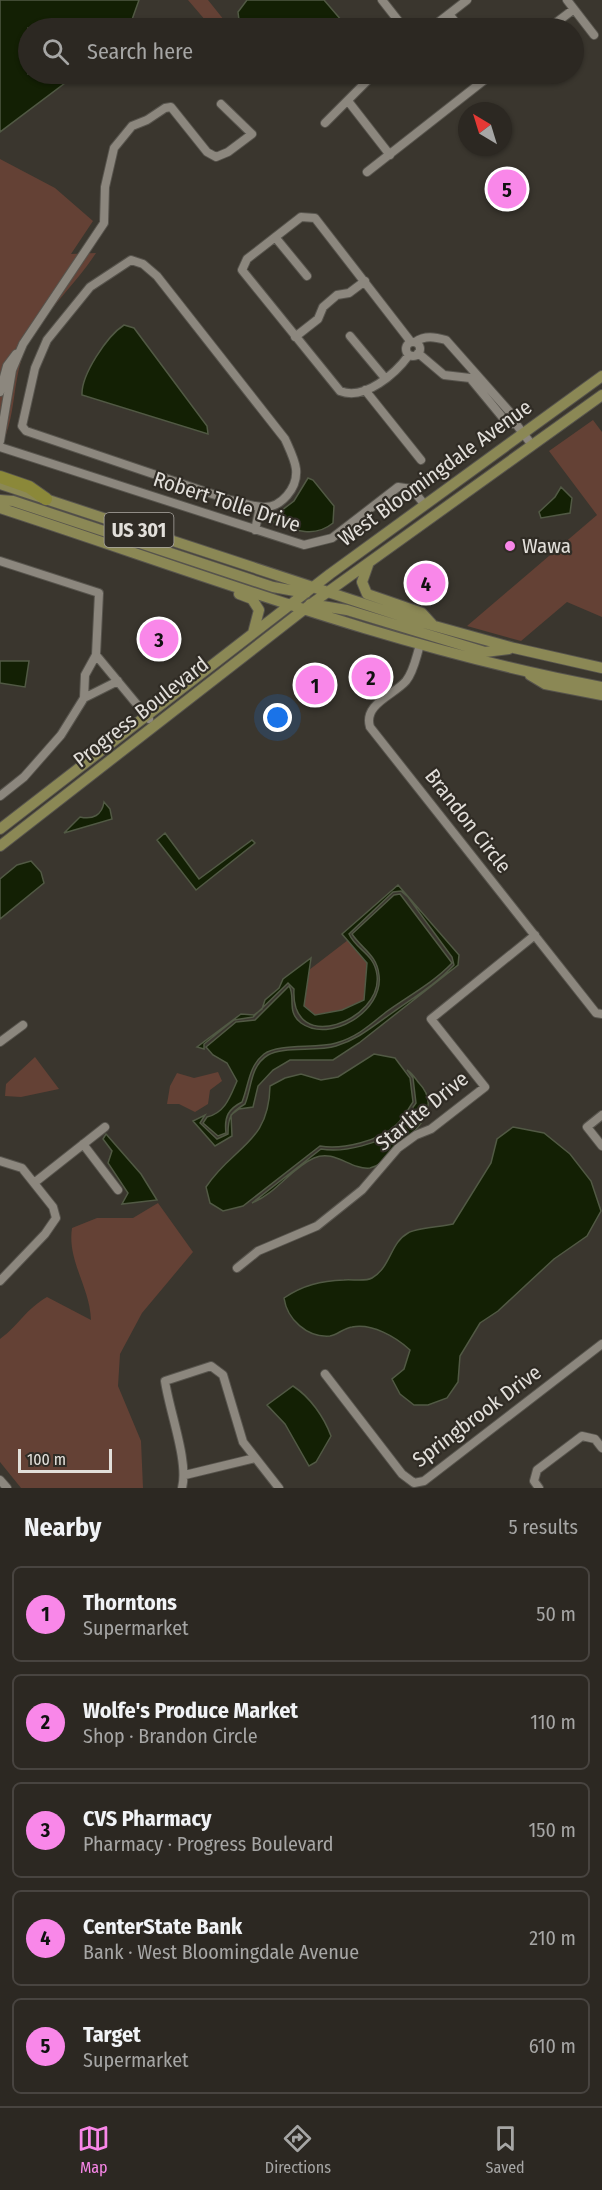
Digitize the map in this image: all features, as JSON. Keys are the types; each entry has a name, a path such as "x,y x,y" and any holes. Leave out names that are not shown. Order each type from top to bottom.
{"highway":[{"path":"0,477 29,487 46,499"}],"main road":[{"name":"West Bloomingdale Avenue","path":"309,606 316,591 519,429 602,376"},
{"name":"West Bloomingdale Avenue","path":"291,604 343,581 602,395"},
{"name":"US 301","path":"0,484 316,591 514,648 602,668"},
{"path":"0,500 13,501 268,586 316,591"},
{"name":"US 301","path":"0,508 291,604 309,606 420,645 559,679 602,687"},
{"path":"80,534 102,548 252,599 259,610 253,633"},
{"path":"369,562 362,578 365,592 374,598 422,613 435,626"},
{"name":"Progress Boulevard","path":"0,829 291,604"},
{"path":"309,606 347,610 485,652 514,648"},
{"name":"Progress Boulevard","path":"0,846 309,606"},
{"path":"525,671 544,684 602,695"},
{"path":"559,679 582,676 602,680"},
{"path":"27,825 33,811 122,738 126,730"}],"street":[{"path":"382,0 396,18"},
{"path":"444,18 467,0"},
{"path":"567,0 581,18"},
{"path":"562,18 574,9"},
{"path":"449,14 452,18"},
{"path":"584,22 594,35"},
{"path":"325,123 364,84"},
{"path":"367,172 479,84"},
{"path":"348,101 390,154"},
{"path":"0,392 6,366 19,352 104,223 105,187 114,148 132,126 171,107 207,152 216,157 228,152 252,134 221,104"},
{"path":"413,342 315,218 301,217 247,259 242,270 340,391 345,393 365,390 385,378 414,354"},
{"path":"276,237 307,276"},
{"path":"131,261 143,264 157,276 285,439 297,470 294,484 288,496 276,504 261,507 230,500 55,441 26,431 22,426 35,368 47,340 90,286 131,261"},
{"path":"295,337 318,319 323,306 337,295 349,293 365,281"},
{"path":"350,336 385,378"},
{"path":"519,429 516,419 446,340 433,337 421,338 406,347 444,375 474,380 508,423 519,429 532,445"},
{"path":"0,441 11,376 19,352"},
{"path":"365,390 421,460"},
{"name":"Robert Tolle Drive","path":"0,447 255,530 310,545 332,538 398,487 412,489 424,504"},
{"path":"255,530 261,507"},
{"path":"0,561 99,593 96,655 85,675 84,698 61,735 24,777 0,796"},
{"name":"Brandon Circle","path":"420,645 408,678 373,709 369,723 596,1013 602,1014"},
{"path":"96,655 155,726"},
{"path":"84,698 118,681"},
{"name":"Starlite Drive","path":"237,1268 258,1251 317,1226 362,1190 398,1148 416,1135 432,1129 485,1088 431,1019 535,935"},
{"path":"1,1040 22,1025"},
{"path":"602,1115 587,1127 602,1146"},
{"path":"34,1183 105,1127"},
{"path":"83,1144 118,1190"},
{"path":"0,1161 22,1168 53,1207 56,1218 45,1234 0,1281"},
{"name":"Springbrook Drive","path":"325,1374 402,1474 411,1482 424,1481 602,1344"},
{"path":"182,1488 185,1475 168,1408 165,1380 211,1366 223,1375 243,1442 279,1488"},
{"path":"539,1488 534,1481 537,1470 582,1436 596,1439 602,1448"},
{"path":"185,1475 255,1458"},
{"path":"0,1480 7,1488"}],"shaded area":[{"path":"0,0 139,0 133,18 18,18 18,84 64,84 0,132"},
{"path":"188,0 208,0 222,18 203,18"},
{"path":"247,0 324,0 339,18 239,18 238,12"},
{"path":"0,159 55,188 93,221 71,254 96,253 39,326 25,350 18,372 11,418 4,440 0,439"},
{"path":"124,325 134,328 207,426 208,434 82,395 86,377 96,357 117,330"},
{"path":"593,420 602,432 602,617 567,602 521,641 467,626 597,515 549,451"},
{"path":"308,478 313,480 334,506 333,523 326,528 305,532 274,522 273,517 294,501"},
{"path":"561,487 572,498 570,513 541,518 539,512 555,497"},
{"path":"0,661 29,661 25,687 0,683"},
{"path":"104,802 110,809 112,819 64,833 80,817 96,816"},
{"path":"165,833 199,879 252,840 255,843 196,890 157,840"},
{"path":"31,861 41,872 44,883 0,919 0,879 17,865"},
{"path":"398,885 459,955 458,965 359,1043 333,1060 290,1060 273,1070 258,1086 253,1107 239,1109 232,1114 245,1104 255,1071 268,1055 282,1051 328,1048 352,1040 424,990 454,965 452,957 408,897 401,891 393,892 349,934 369,957 377,975 375,991 366,1006 352,1017 336,1024 320,1026 306,1022 297,1010 294,989 288,983 262,1008 265,1000 279,988 283,979 311,958 304,1006 315,1015 342,1010 364,1000 367,963 342,934"},
{"path":"400,894 452,963 429,983 350,1037 328,1045 279,1048 264,1054 252,1070 242,1102 228,1114 226,1133 218,1136 203,1123 207,1117 223,1108 237,1081 227,1063 213,1055 206,1047 236,1022 255,1020 289,986 292,994 292,1009 296,1019 313,1028 340,1027 364,1012 373,1001 378,988 378,968 372,957 352,934 394,895"},
{"path":"348,940 367,963 364,1000 342,1010 314,1015 303,1006 309,970"},
{"path":"259,1012 253,1017 234,1020 204,1044 204,1049 197,1047 241,1014 254,1015"},
{"path":"374,1054 395,1058 410,1078 413,1102 396,1125 380,1136 360,1143 339,1147 320,1146 243,1206 223,1211 210,1203 206,1187 216,1173 256,1133 268,1105 270,1086 285,1078 301,1074 321,1080 338,1077"},
{"path":"35,1057 59,1089 21,1097 5,1096 6,1084"},
{"path":"407,1070 426,1092 427,1110 418,1127 384,1160 374,1167 363,1168 329,1156 314,1158 298,1168 261,1199 252,1203 321,1149 340,1150 362,1146 383,1138 399,1127 416,1103 413,1078"},
{"path":"218,1072 222,1081 210,1090 208,1104 195,1112 179,1104 167,1104 170,1086 177,1073 194,1078"},
{"path":"205,1115 200,1123 217,1139 228,1134 231,1116 232,1136 215,1146 193,1121"},
{"path":"513,1127 544,1133 570,1154 591,1181 601,1211 587,1236 554,1259 498,1311 480,1323 460,1356 458,1382 447,1398 428,1405 414,1405 400,1394 392,1379 404,1369 410,1350 404,1345 383,1332 360,1326 330,1336 314,1334 294,1320 284,1298 305,1287 320,1283 372,1278 383,1268 397,1243 408,1233 453,1224 491,1163 497,1139"},
{"path":"106,1134 141,1174 157,1200 122,1204 128,1193 108,1163 112,1151 103,1139"},
{"path":"158,1203 193,1252 142,1313 120,1354 118,1386 141,1441 143,1488 21,1488 0,1462 0,1339 33,1307 47,1297 91,1320 87,1296 73,1252 72,1228 97,1218 133,1218"},
{"path":"293,1386 316,1408 331,1436 316,1462 309,1466 285,1424 267,1405"}],"place":[{"name":"Target","path":"507,189"},
{"name":"Wawa","path":"510,546"},
{"name":"CenterState Bank","path":"426,583"},
{"name":"CVS Pharmacy","path":"159,639"},
{"name":"Wolfe's Produce Market","path":"371,677"},
{"name":"Thorntons","path":"315,685"}]}
